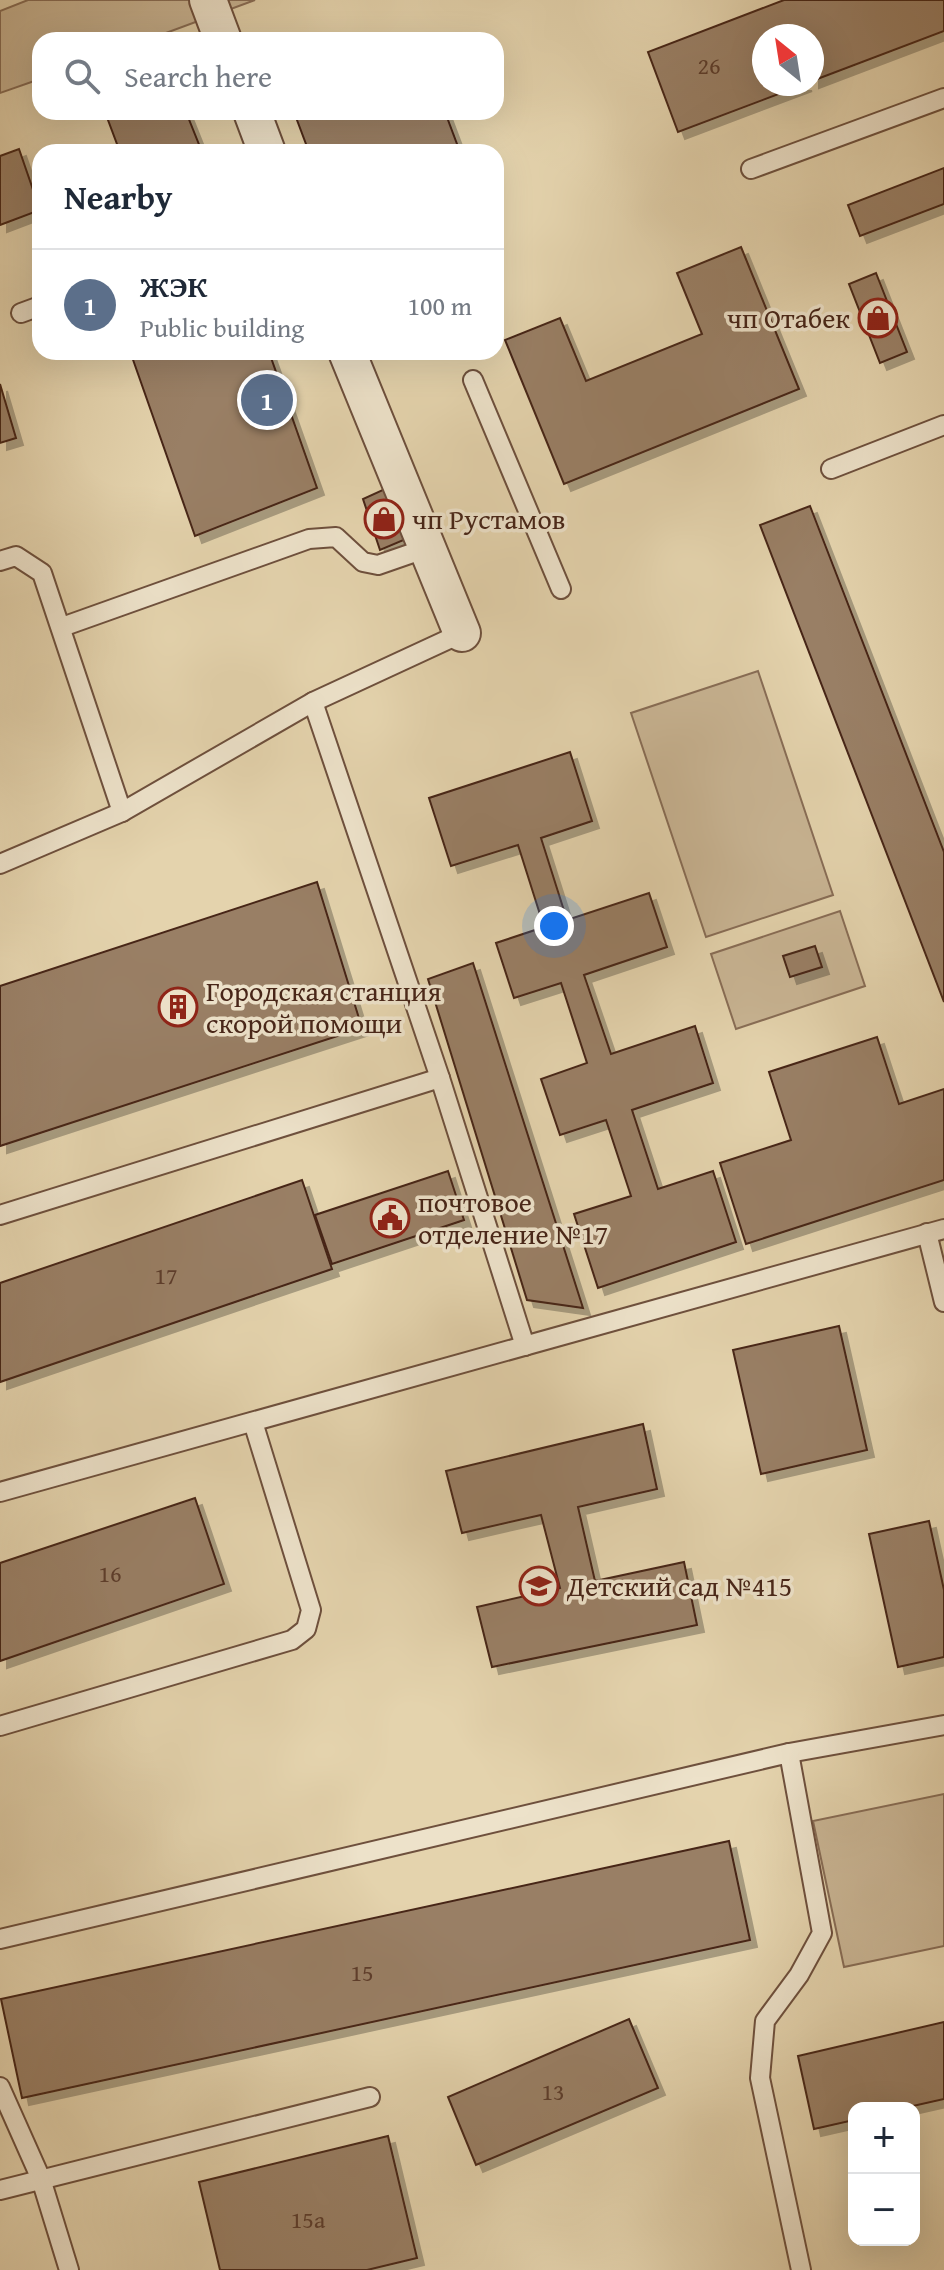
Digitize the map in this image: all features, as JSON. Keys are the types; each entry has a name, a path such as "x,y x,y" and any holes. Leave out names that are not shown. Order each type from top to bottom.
{"street":[{"path":"208,0 220,32"},
{"path":"255,120 264,144"},
{"path":"350,360 462,633"}],"lane":[{"path":"751,169 944,98"},
{"path":"21,313 32,309"},
{"path":"473,380 561,589"},
{"path":"831,469 944,425"},
{"path":"62,627 309,539 336,537 363,562 378,565 427,548"},
{"path":"0,561 16,556 42,573 122,812"},
{"path":"0,864 122,812 313,702 462,633"},
{"path":"313,702 440,1078 525,1346"},
{"path":"0,1215 440,1078"},
{"path":"0,1492 935,1231 944,1302"},
{"path":"0,1726 292,1640 306,1629 311,1610 253,1422"},
{"path":"0,1939 789,1753 944,1725"},
{"path":"789,1753 822,1933 799,1975 765,2021 760,2078 801,2270"},
{"path":"0,2087 41,2179 69,2270"},
{"path":"0,2190 370,2097"}],"shaded area":[{"path":"28,0 255,0 169,32 32,32 32,82 0,93 0,11"},
{"path":"758,671 833,895 706,937 631,713"},
{"path":"840,911 865,986 736,1029 711,954"},
{"path":"944,1794 944,1946 844,1967 813,1821"}],"building":[{"path":"784,0 944,0 944,31 824,76 824,24 752,24 752,96 773,96 678,132 648,52"},
{"path":"108,120 189,120 199,144 117,144"},
{"path":"297,120 448,120 457,144 306,144"},
{"path":"19,149 32,187 32,213 0,225 0,156"},
{"path":"944,168 944,204 860,236 848,205"},
{"path":"741,247 799,389 564,484 505,340 560,318 586,381 702,334 677,273"},
{"path":"876,273 907,352 880,363 849,284"},
{"path":"133,360 272,360 317,488 195,536"},
{"path":"0,384 16,438 0,443"},
{"name":"чп Рустамов","path":"387,488 406,539 380,550 363,499"},
{"path":"810,506 944,852 944,1002 760,525"},
{"path":"570,752 592,821 541,838 567,920 649,893 667,947 584,975 611,1054 695,1026 713,1083 632,1110 658,1189 713,1171 736,1242 598,1288 574,1214 631,1196 606,1120 560,1135 541,1079 587,1063 561,983 514,998 496,943 544,927 518,845 451,866 429,798"},
{"name":"Городская станция скорой помощи","path":"317,882 362,1028 0,1146 0,986"},
{"path":"815,946 822,967 790,977 783,956"},
{"path":"473,963 583,1308 527,1300 428,979"},
{"path":"877,1037 899,1104 944,1089 944,1180 746,1244 720,1163 791,1140 769,1072"},
{"name":"почтовое отделение №17","path":"448,1171 464,1220 332,1264 315,1215"},
{"path":"302,1180 332,1269 0,1382 0,1283"},
{"path":"839,1326 867,1450 761,1474 733,1350"},
{"path":"643,1424 657,1489 578,1507 595,1581 684,1562 697,1625 492,1667 477,1607 560,1588 541,1515 462,1533 446,1471"},
{"path":"195,1498 224,1584 0,1661 0,1563"},
{"path":"929,1521 944,1590 944,1657 898,1667 869,1534"},
{"path":"729,1841 750,1940 22,2098 1,1999"},
{"path":"629,2019 658,2088 476,2165 448,2097"},
{"path":"944,2022 944,2099 920,2104 848,2102 848,2121 814,2129 798,2056"},
{"path":"388,2136 417,2258 367,2270 220,2270 199,2182"}],"place":[{"name":"чп Отабек","path":"878,318"},
{"name":"ЖЭК","path":"267,400"},
{"name":"чп Рустамов","path":"384,519"},
{"name":"Городская станция скорой помощи","path":"178,1007"},
{"name":"почтовое отделение №17","path":"390,1218"},
{"name":"Детский сад №415","path":"539,1586"}]}
